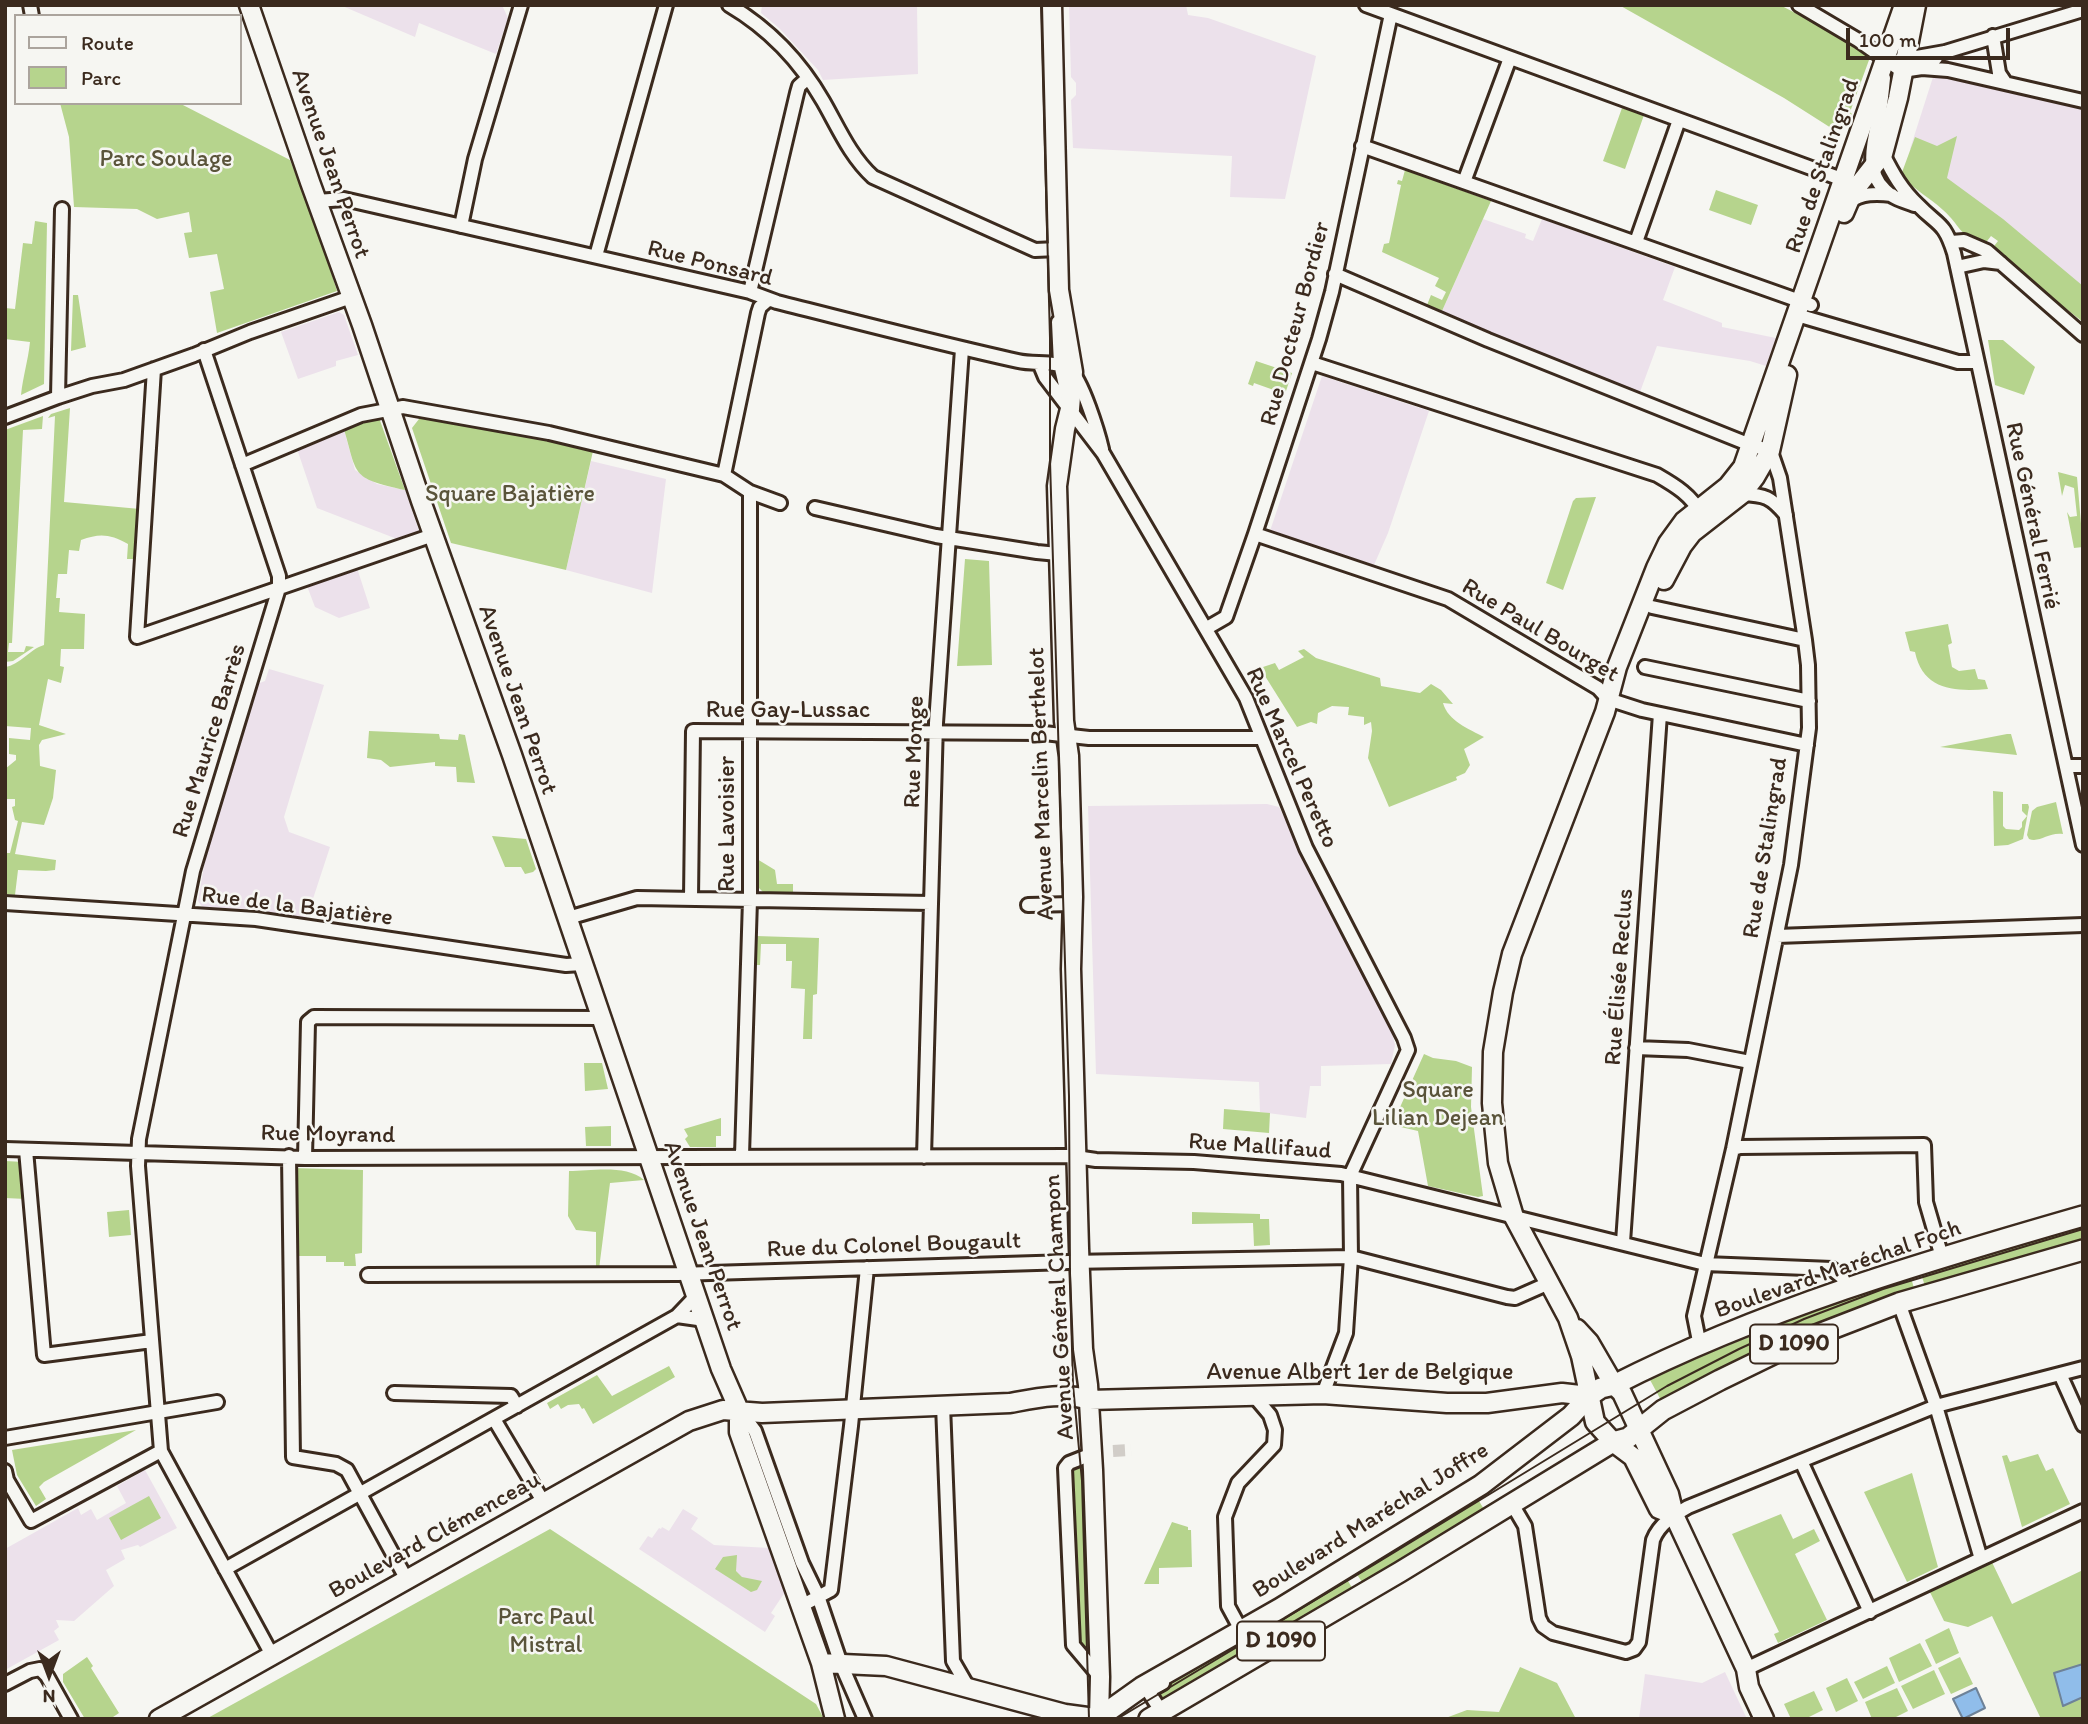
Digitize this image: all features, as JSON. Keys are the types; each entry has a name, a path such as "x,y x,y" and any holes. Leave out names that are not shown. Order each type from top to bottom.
{"main road":[{"name":"Avenue Jean Perrot","path":"249,5 568,918 725,1380 739,1410 739,1432 821,1663 835,1718"},
{"name":"Avenue Marcelin Berthelot","path":"1052,5 1059,290 1070,409 1057,486 1073,904 1071,969 1077,1158"},
{"name":"Rue de Stalingrad","path":"1770,451 1779,421 1784,383 1804,310 1848,192 1878,162 1897,64 1904,5"},
{"name":"Rue de Stalingrad","path":"1764,410 1897,64 1916,5"},
{"path":"1608,699 1621,685 1676,555 1701,515 1740,471 1764,410"},
{"path":"1674,1516 1659,1509 1633,1457 1613,1443 1595,1422 1581,1356 1568,1318 1514,1217 1498,1163 1493,1113 1492,1080 1497,1024 1512,954 1656,568 1668,543 1684,521 1742,494 1770,451"},
{"name":"Avenue Général Champon","path":"1077,1158 1083,1349 1092,1454 1099,1718"},
{"name":"Boulevard Maréchal Foch","path":"1614,1385 1700,1346 1847,1288 2083,1216"},
{"name":"D 1090","path":"1159,1716 1613,1443 1628,1438 1663,1410 1749,1365 1798,1342 1899,1303 2083,1250"},
{"path":"1568,1318 1589,1342 1614,1385 1622,1393 1669,1494 1674,1516 1746,1669 1758,1684 1775,1719"},
{"path":"689,1421 711,1405 725,1380"},
{"name":"D 1090","path":"1589,1395 1614,1385"},
{"name":"Avenue Albert 1er de Belgique","path":"739,1410 762,1413 1010,1403 1070,1396 1089,1400 1323,1394 1474,1403 1562,1393 1589,1395"},
{"name":"Boulevard Maréchal Joffre","path":"1099,1718 1142,1687 1481,1485 1571,1416 1589,1395"},
{"name":"Boulevard Clémenceau","path":"159,1719 689,1421 723,1410 739,1410"},
{"path":"821,1663 886,1666 1067,1716 1099,1718"},
{"path":"1746,1669 1749,1687 1764,1719"}],"street":[{"path":"461,226 475,159 521,5"},
{"path":"596,256 666,5"},
{"path":"729,5 751,18 776,40 808,78 857,162 873,177 1035,250 1058,249"},
{"path":"1366,5 1679,120 1848,192"},
{"path":"1799,5 1897,64 1948,70 2083,101"},
{"path":"1897,64 2083,10"},
{"name":"Rue Docteur Bordier","path":"1207,628 1226,617 1312,363 1335,274 1391,14"},
{"path":"1993,36 1999,73 2005,82"},
{"path":"1922,68 1945,52"},
{"path":"1464,182 1510,58"},
{"path":"750,292 797,93 799,86 808,78"},
{"path":"1636,242 1679,120"},
{"path":"1363,142 1464,182 1636,242 1804,310 1958,362 1976,362"},
{"name":"Rue Général Ferrié","path":"1878,162 1878,183 1892,195 1920,208"},
{"name":"Rue Général Ferrié","path":"1878,162 1920,208 1943,227 1951,242 2082,837"},
{"name":"Rue de Stalingrad","path":"1848,192 1859,197 1892,195"},
{"name":"Rue Ponsard","path":"317,201 344,199 596,256 750,292 768,300 962,349 1040,365"},
{"path":"58,397 62,209"},
{"path":"1951,242 1979,246 2083,335"},
{"path":"1957,267 1984,261 2001,263"},
{"path":"1335,274 1488,341 1770,451"},
{"path":"5,417 92,386 124,380 204,351 239,335 351,297"},
{"path":"724,475 758,313 768,300"},
{"name":"Rue Monge","path":"924,1157 936,732 962,349"},
{"name":"Rue Maurice Barrès","path":"162,1451 137,1153 193,871 279,588 279,576 204,351"},
{"path":"1312,363 1657,475 1685,493 1701,515"},
{"path":"1066,368 1040,365 1045,377 1070,409"},
{"name":"Rue Marcel Peretto","path":"1066,368 1093,419 1103,453"},
{"path":"154,369 137,636 433,535"},
{"path":"242,465 360,415 411,408 549,433 724,475 750,492 780,503"},
{"name":"Rue Marcel Peretto","path":"1070,409 1103,453 1246,698 1307,848 1404,1038 1408,1050 1350,1175"},
{"name":"Rue de Stalingrad","path":"1700,1346 1694,1316 1733,1149 1777,936 1791,864 1807,745 1809,701 1805,640 1787,516 1780,478 1770,451 1764,410"},
{"name":"Rue Lavoisier","path":"742,1155 750,900 750,492"},
{"path":"1742,494 1767,497 1775,501 1787,516"},
{"path":"815,508 949,538 1058,554"},
{"name":"Rue Paul Bourget","path":"1255,534 1448,599 1598,688 1608,699 1660,714 1807,745"},
{"path":"1652,607 1805,640"},
{"path":"1645,667 1809,701"},
{"name":"Rue Élisée Reclus","path":"1623,1242 1660,714"},
{"name":"Rue Gay-Lussac","path":"691,898 693,731 1261,737"},
{"path":"2066,766 2083,766"},
{"path":"568,918 637,898 931,903"},
{"name":"Rue de la Bajatière","path":"5,903 256,919 566,965 582,964"},
{"path":"1028,905 1073,904"},
{"path":"1777,936 2083,925"},
{"path":"305,1157 308,1022 314,1017 601,1018"},
{"path":"1636,1048 1688,1050 1750,1062"},
{"path":"1733,1149 1924,1146 1926,1202 1942,1257"},
{"name":"Rue Moyrand","path":"5,1149 305,1157 650,1157"},
{"path":"26,1150 44,1356 152,1341"},
{"name":"Rue Mallifaud","path":"650,1157 742,1155 1077,1158 1194,1162 1350,1175 1705,1264 1832,1269 1842,1276 1847,1288"},
{"path":"289,1156 293,1457 336,1464 347,1471 407,1580"},
{"path":"1323,1394 1346,1333 1351,1257 1350,1175"},
{"name":"Rue du Colonel Bougault","path":"368,1275 690,1273 1351,1257 1507,1297 1515,1298 1549,1283"},
{"path":"801,1606 831,1590 867,1268"},
{"path":"225,1569 677,1316 697,1295"},
{"path":"1899,1303 1936,1406 1981,1559"},
{"path":"677,1316 705,1320"},
{"path":"1512,1504 1525,1526 1539,1618 1544,1626 1553,1633 1626,1651 1634,1649 1639,1642 1653,1540 1657,1531 1688,1507 1936,1406 2083,1368"},
{"path":"2060,1374 2083,1425"},
{"path":"394,1393 510,1396 517,1406"},
{"path":"1241,1630 1228,1605 1225,1517 1238,1483 1274,1445 1275,1430 1270,1415 1254,1396"},
{"path":"5,1438 218,1402"},
{"path":"943,1405 953,1661 968,1687"},
{"name":"Avenue Jean Perrot","path":"739,1410 755,1431 802,1563 818,1596 841,1664 864,1719"},
{"path":"494,1419 544,1503"},
{"path":"5,1471 7,1480 31,1521 162,1451 272,1655"},
{"name":"Avenue Général Champon","path":"1092,1454 1066,1465 1066,1494 1073,1645 1100,1677"},
{"path":"1801,1461 1870,1612"},
{"path":"1746,1669 2083,1511"},
{"path":"1159,1716 1150,1691 1176,1675 1188,1660"},
{"path":"5,1684 30,1671 40,1669 47,1676 71,1719"}],"shaded area":[{"path":"340,5 502,5 508,18 496,54 419,23 415,37"},
{"path":"762,5 917,5 918,74 823,80 818,70 779,28 761,13"},
{"path":"1069,5 1186,5 1188,15 1208,18 1316,56 1285,199 1230,197 1232,156 1073,148 1071,100 1076,95 1076,83 1071,77"},
{"path":"1934,74 2083,107 2083,288 1910,149"},
{"path":"1483,219 1526,234 1525,238 1533,241 1542,219 1675,267 1663,300 1722,323 1722,327 1776,338 1766,366 1657,346 1640,392 1521,346 1442,311"},
{"path":"339,312 344,315 358,355 336,361 336,366 298,379 281,332"},
{"path":"1322,376 1429,411 1388,533 1374,565 1270,531"},
{"path":"343,426 355,470 377,484 405,490 419,531 397,539 317,508 296,446"},
{"path":"591,461 666,479 652,593 566,570"},
{"path":"357,568 370,608 339,618 315,607 307,586"},
{"path":"269,669 324,685 284,817 289,832 330,847 306,920 262,914 255,909 203,908 198,901 207,849 232,765 257,684 265,681"},
{"path":"1267,804 1279,807 1390,1025 1395,1045 1391,1064 1321,1066 1321,1086 1310,1086 1306,1118 1260,1112 1259,1082 1096,1074 1088,806"},
{"path":"145,1470 177,1528 140,1547 138,1545 121,1550 125,1559 106,1570 114,1586 74,1621 56,1620 59,1627 54,1631 59,1640 5,1670 5,1549 78,1508 81,1515 91,1509 97,1520 126,1503 117,1486"},
{"path":"683,1509 698,1518 691,1529 714,1545 770,1548 785,1592 771,1613 775,1616 765,1632 639,1549 648,1536 652,1538 659,1528 669,1531"},
{"path":"1725,1672 1747,1719 1639,1719 1645,1674 1702,1683"}],"green space":[{"path":"1619,5 1780,5 1868,51 1869,60 1850,112 1852,114 1839,133 1784,98"},
{"name":"Parc Soulage","path":"61,105 183,105 290,160 318,231 337,291 217,333 210,292 224,289 217,254 189,258 184,233 192,232 189,212 157,219 137,209 74,207 69,137"},
{"path":"1622,108 1644,115 1625,169 1603,161"},
{"path":"1957,136 1947,178 2003,219 2083,286 2083,322 1991,250 1998,241 1991,236 1984,245 1968,237 1943,210 1901,175 1915,137 1937,146"},
{"path":"1405,170 1491,201 1442,311 1427,305 1431,295 1442,300 1446,292 1435,286 1439,278 1382,252 1384,244 1389,243 1401,185 1397,184 1398,180 1402,181"},
{"path":"1716,190 1758,205 1751,225 1709,210"},
{"path":"35,221 47,223 44,384 21,395 30,342 5,339 5,308 15,309 23,243 32,244"},
{"path":"73,295 78,295 86,347 71,351"},
{"path":"1988,340 2003,340 2035,367 2024,395 1995,385"},
{"path":"1256,361 1292,373 1285,394 1254,383 1253,386 1248,384"},
{"path":"70,408 64,502 140,509 137,559 127,559 128,544 110,536 94,536 81,540 79,551 69,550 67,574 58,574 56,598 60,598 59,612 85,614 84,649 61,649 60,666 64,667 61,683 48,679 39,725 66,734 42,740 39,745 40,766 56,770 53,798 44,825 22,822 15,854 56,860 55,870 18,870 15,895 5,894 5,858 6,853 10,853 18,821 15,820 12,807 15,806 15,799 5,799 5,769 16,760 16,755 9,754 9,738 30,740 31,728 5,726 5,667 44,645 55,416 48,418 51,414"},
{"path":"378,415 405,490 374,482 354,465 343,426"},
{"path":"43,416 42,429 23,430 12,643 9,643 8,652 24,652 26,646 34,647 13,661 5,662 5,430"},
{"name":"Square Bajatière","path":"436,416 593,451 566,570 451,543 412,428 419,419"},
{"path":"2058,472 2077,477 2083,547 2074,548 2067,512 2070,517 2077,516 2074,488 2065,485 2062,496"},
{"path":"1596,497 1563,590 1546,583 1573,501 1576,498"},
{"path":"965,559 989,561 992,665 957,666"},
{"path":"1948,624 1952,643 1948,645 1952,667 1959,671 1975,669 1978,679 1985,680 1988,689 1963,690 1942,686 1925,674 1915,652 1910,651 1905,632"},
{"path":"1304,649 1316,658 1380,678 1381,686 1420,693 1431,684 1441,690 1453,704 1443,703 1449,715 1484,737 1464,749 1470,765 1465,773 1456,777 1457,780 1389,807 1368,758 1371,722 1364,725 1364,717 1348,715 1349,707 1332,706 1318,713 1317,724 1311,722 1297,727 1260,668 1275,663 1279,670 1304,657 1298,651"},
{"path":"369,731 439,734 440,739 458,740 459,734 465,735 475,783 457,782 456,767 435,766 435,762 390,767 381,760 367,758"},
{"path":"2007,734 2011,734 2017,755 1940,747"},
{"path":"1993,791 2003,792 2003,826 2006,829 2019,830 2022,827 2027,816 2022,811 2022,804 2028,804 2029,807 2023,839 2008,845 1994,846"},
{"path":"2056,802 2063,834 2053,834 2037,840 2029,839 2027,835 2032,811"},
{"path":"492,836 526,839 536,869 525,874 521,867 505,867"},
{"path":"757,859 775,870 777,884 793,884 793,893 763,892 757,886"},
{"path":"756,936 819,938 812,1039 803,1039 805,989 791,988 792,961 786,961 786,944 761,944 760,965 755,965"},
{"name":"Square Lilian Dejean","path":"1424,1054 1472,1067 1471,1107 1483,1196 1428,1186 1418,1131 1392,1125"},
{"path":"584,1063 602,1063 608,1089 585,1091"},
{"path":"1224,1109 1270,1113 1269,1133 1223,1129"},
{"path":"721,1118 721,1136 716,1136 716,1147 690,1147 685,1139 688,1136 684,1129"},
{"path":"611,1126 611,1146 586,1146 585,1127"},
{"path":"5,1161 24,1162 26,1199 5,1198"},
{"path":"292,1168 363,1170 362,1253 355,1254 356,1266 344,1266 344,1262 326,1262 326,1256 293,1256"},
{"path":"618,1170 637,1175 644,1180 610,1183 599,1269 596,1269 596,1232 576,1230 568,1216 569,1171"},
{"path":"129,1210 131,1235 109,1237 107,1212"},
{"path":"1192,1212 1260,1214 1260,1219 1269,1219 1270,1245 1254,1246 1253,1223 1192,1224"},
{"path":"2083,1223 2083,1242 1926,1289 1920,1271"},
{"path":"1910,1274 1915,1292 1663,1404 1649,1378 1860,1291"},
{"path":"669,1366 675,1377 593,1424 579,1404 561,1409 558,1404 550,1409 547,1403 597,1375 612,1396"},
{"path":"136,1430 44,1482 39,1487 46,1499 36,1506 17,1475 12,1450"},
{"path":"2038,1454 2046,1471 2053,1468 2070,1504 2022,1527 2002,1456 2007,1455 2010,1462"},
{"path":"1084,1461 1091,1661 1078,1645 1073,1467"},
{"path":"1912,1473 1938,1567 1907,1582 1864,1492"},
{"path":"149,1496 161,1518 121,1540 109,1518"},
{"path":"1476,1496 1485,1511 1364,1585 1354,1570"},
{"path":"1781,1514 1793,1539 1814,1529 1820,1541 1795,1554 1827,1620 1778,1643 1774,1634 1779,1632 1732,1534"},
{"path":"1172,1522 1191,1530 1192,1567 1159,1568 1159,1584 1144,1584"},
{"name":"Parc Paul Mistral","path":"550,1529 816,1704 824,1719 206,1719"},
{"path":"737,1555 736,1571 742,1577 762,1581 757,1590 751,1592 715,1569 723,1557"},
{"path":"1989,1556 2012,1604 2083,1570 2083,1719 2041,1719 1992,1616 1968,1627 1944,1621 1927,1586"},
{"path":"1345,1576 1354,1591 1162,1703 1155,1694 1156,1690"},
{"path":"1949,1628 1959,1653 1936,1664 1925,1640"},
{"path":"1920,1643 1932,1666 1899,1682 1889,1658"},
{"path":"87,1657 119,1713 110,1719 85,1719 63,1682 63,1674"},
{"path":"1960,1657 1973,1684 1951,1694 1938,1668"},
{"path":"1887,1666 1895,1683 1863,1699 1854,1682"},
{"path":"1520,1667 1557,1683 1576,1719 1443,1719 1467,1710 1499,1712"},
{"path":"1934,1670 1945,1694 1913,1709 1901,1686"},
{"path":"1847,1678 1858,1701 1836,1712 1826,1688"},
{"path":"1897,1688 1908,1711 1892,1719 1872,1719 1865,1702"},
{"path":"1814,1691 1823,1710 1805,1719 1791,1719 1784,1704"}],"water":[{"path":"2083,1664 2083,1697 2063,1706 2054,1673"},
{"path":"1976,1688 1985,1708 1963,1719 1953,1699"}],"tunnel":[{"path":"1113,1451 1131,1450"}],"tram line":[{"path":"1041,5 1050,338 1050,461 1069,1096 1073,1385 1082,1481 1089,1719"},
{"path":"1117,1719 1667,1386 1739,1349 1804,1319 1883,1289 2083,1229"}]}
